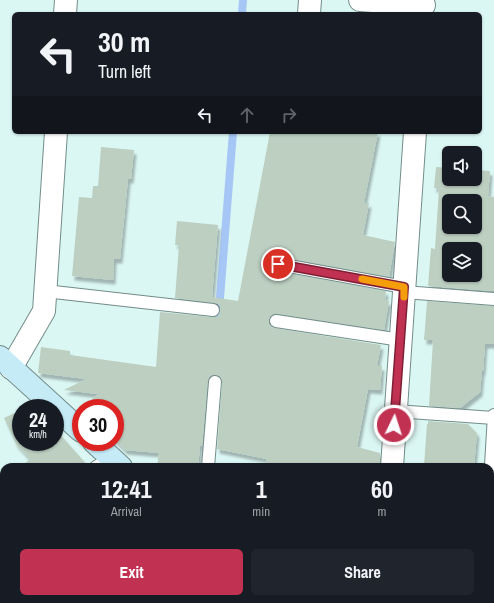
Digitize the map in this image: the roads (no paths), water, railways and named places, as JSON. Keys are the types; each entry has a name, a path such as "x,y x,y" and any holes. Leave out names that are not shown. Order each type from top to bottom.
{"street":[{"path":"65,12 66,0"},
{"path":"309,12 310,0"},
{"path":"360,0 424,6"},
{"path":"56,134 44,311 6,362 72,423"},
{"path":"392,463 415,134"},
{"path":"101,451 109,463"}],"lane":[{"path":"278,264 404,289 494,298"},
{"path":"45,291 213,310"},
{"path":"276,321 401,340"},
{"path":"208,463 214,382"},
{"path":"395,410 494,418"},
{"path":"491,463 494,415"}],"waterway":[{"path":"242,12 243,0"},
{"path":"218,324 233,134"}]}
